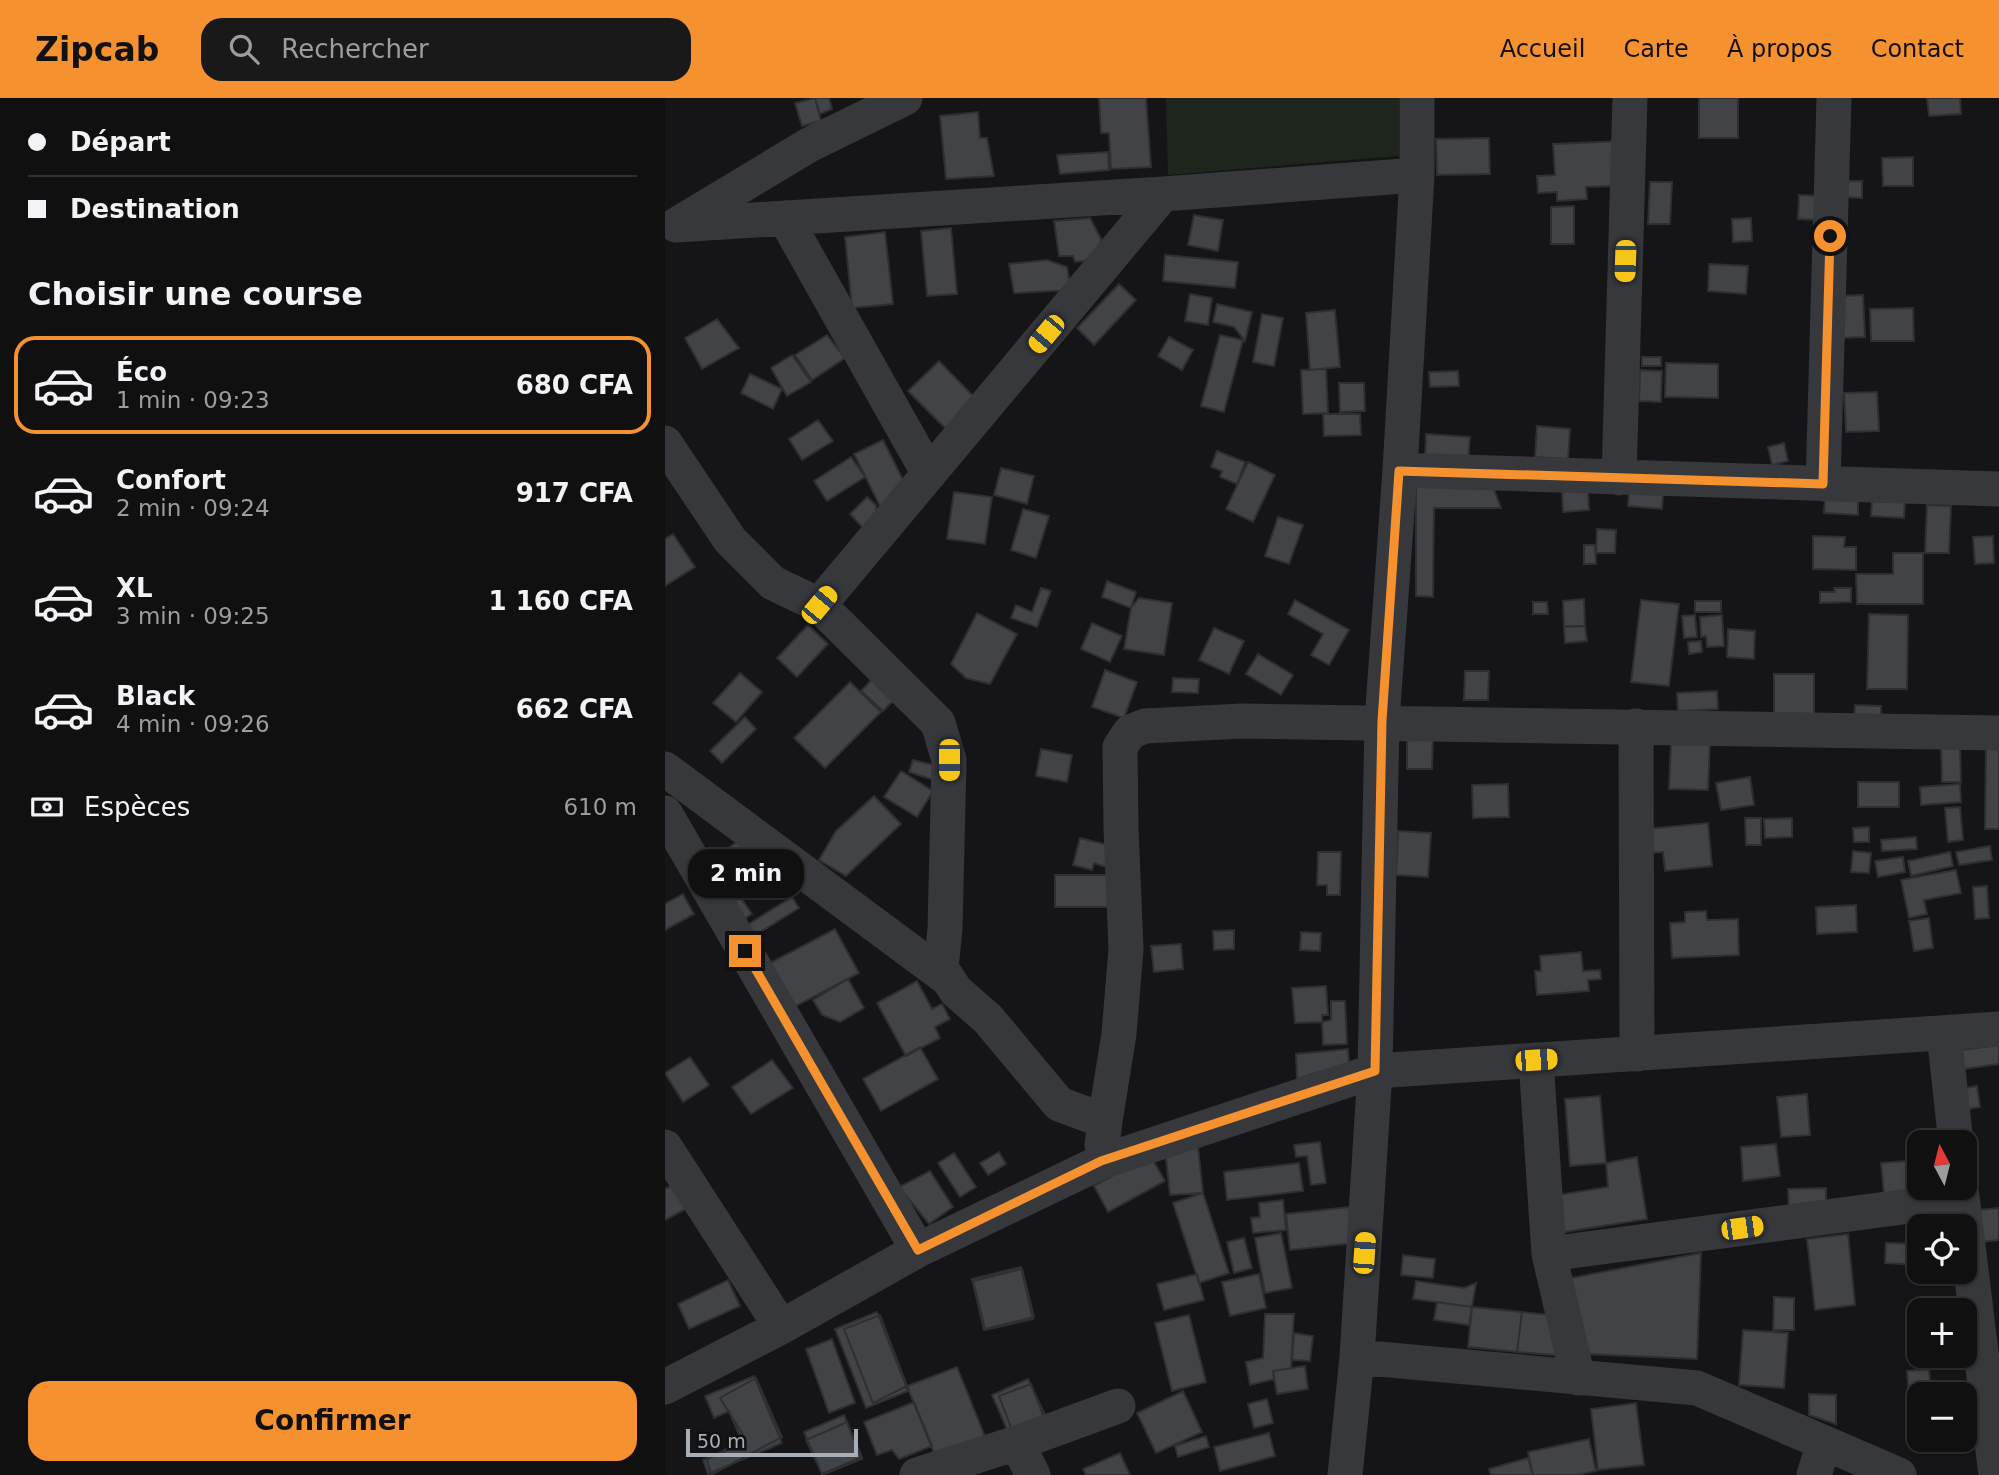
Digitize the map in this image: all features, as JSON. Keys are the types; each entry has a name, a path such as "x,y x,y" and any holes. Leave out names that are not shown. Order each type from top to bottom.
{"street":[{"path":"671,226 809,145 905,98"},
{"path":"1345,1475 1357,1357 1375,1071 1382,721 1417,175 1417,98"},
{"path":"1619,478 1630,98"},
{"path":"1823,484 1834,98"},
{"path":"671,226 1417,175"},
{"path":"819,605 1163,194"},
{"path":"785,218 929,474"},
{"path":"665,443 730,540 773,583 819,605 938,723 949,760 941,968 956,991 988,1019 1059,1104 1105,1121"},
{"path":"1399,471 1999,489"},
{"path":"1101,1161 1119,1034 1126,949 1120,747 1131,732 1145,726 1243,721 1382,721 1999,733"},
{"path":"1636,726 1636,1054"},
{"path":"665,769 948,979"},
{"path":"665,813 918,1250"},
{"path":"665,1387 781,1327 918,1250 1101,1161 1375,1071 1999,1030"},
{"path":"1944,1033 1955,1130"},
{"path":"1536,1060 1549,1254 1578,1378"},
{"path":"665,1147 781,1327"},
{"path":"1549,1254 1914,1200"},
{"path":"1962,1200 1996,1475"},
{"path":"1357,1357 1697,1388 1819,1459 1899,1475"},
{"path":"917,1475 1017,1443 1118,1406"},
{"path":"1017,1443 1033,1475"}],"shaded area":[{"path":"1166,98 1399,98 1399,156 1168,175"}],"building":[{"path":"815,98 821,121 802,126 795,103"},
{"path":"815,98 829,98 832,109 820,114"},
{"path":"1099,98 1146,98 1151,167 1111,169 1109,133 1101,133"},
{"path":"1699,98 1738,98 1738,138 1699,138"},
{"path":"1927,98 1960,98 1961,114 1929,116"},
{"path":"978,112 980,138 987,138 994,176 946,179 940,116"},
{"path":"1489,138 1490,174 1437,175 1436,139"},
{"path":"1622,141 1613,186 1586,187 1587,199 1557,201 1557,192 1538,193 1537,176 1555,175 1553,144"},
{"path":"1108,152 1109,170 1060,174 1057,155"},
{"path":"1913,157 1913,186 1883,186 1882,158"},
{"path":"1838,181 1862,181 1862,198 1838,197"},
{"path":"1650,182 1672,182 1670,224 1648,224"},
{"path":"1799,195 1820,196 1819,220 1798,219"},
{"path":"1574,206 1574,244 1551,244 1551,207"},
{"path":"1194,215 1223,220 1218,251 1188,245"},
{"path":"1090,218 1101,239 1099,259 1075,262 1073,256 1059,256 1054,221"},
{"path":"1751,218 1752,241 1733,242 1732,219"},
{"path":"951,228 957,294 927,296 921,231"},
{"path":"885,232 893,304 852,308 845,237"},
{"path":"1165,255 1238,262 1235,288 1163,281"},
{"path":"1047,260 1067,267 1071,290 1014,293 1009,264"},
{"path":"1709,264 1748,266 1746,294 1708,291"},
{"path":"1119,284 1136,300 1094,345 1077,328"},
{"path":"1190,294 1212,298 1208,325 1185,321"},
{"path":"1863,295 1865,337 1841,338 1840,296"},
{"path":"1217,304 1252,312 1245,341 1234,327 1213,322"},
{"path":"1913,308 1914,341 1871,341 1870,309"},
{"path":"1335,310 1340,367 1310,370 1306,313"},
{"path":"1262,314 1283,318 1274,366 1253,362"},
{"path":"717,319 739,348 702,369 685,338"},
{"path":"827,335 845,358 812,380 795,355"},
{"path":"1220,335 1243,340 1224,412 1201,406"},
{"path":"1169,337 1193,350 1182,370 1158,356"},
{"path":"792,355 811,382 787,396 771,368"},
{"path":"1642,357 1661,357 1661,366 1642,366"},
{"path":"939,361 978,401 948,431 908,391"},
{"path":"1666,363 1718,364 1718,398 1665,397"},
{"path":"1326,369 1328,413 1303,414 1301,370"},
{"path":"1640,370 1662,371 1661,402 1639,401"},
{"path":"1458,371 1459,386 1430,387 1429,372"},
{"path":"750,374 782,389 773,409 741,393"},
{"path":"1339,383 1364,383 1365,411 1340,412"},
{"path":"1877,392 1879,431 1846,432 1844,393"},
{"path":"1323,414 1360,414 1361,435 1324,436"},
{"path":"818,420 833,441 802,460 789,439"},
{"path":"1537,426 1570,429 1568,459 1535,457"},
{"path":"1426,434 1470,437 1468,462 1425,459"},
{"path":"883,440 910,494 881,508 854,454"},
{"path":"1784,443 1788,461 1772,465 1768,447"},
{"path":"1217,451 1245,462 1237,484 1220,477 1222,471 1211,467"},
{"path":"851,457 865,477 827,501 814,481"},
{"path":"1248,462 1275,475 1253,522 1226,509"},
{"path":"1001,468 1034,476 1027,504 994,495"},
{"path":"1416,484 1492,484 1501,508 1434,508 1433,597 1416,596"},
{"path":"1588,490 1589,510 1563,512 1562,491"},
{"path":"954,492 992,497 985,544 947,539"},
{"path":"1629,492 1663,495 1662,509 1628,506"},
{"path":"867,497 876,505 876,521 866,531 850,514"},
{"path":"1825,499 1858,501 1858,515 1824,513"},
{"path":"1872,501 1905,502 1904,518 1871,516"},
{"path":"1927,505 1951,506 1949,553 1925,553"},
{"path":"1023,509 1049,516 1036,558 1011,550"},
{"path":"1278,517 1303,525 1289,564 1265,556"},
{"path":"1597,529 1616,530 1615,553 1596,553"},
{"path":"673,534 695,567 665,586 665,539"},
{"path":"1813,536 1845,537 1844,547 1856,547 1856,570 1813,569"},
{"path":"1993,536 1994,563 1975,564 1973,537"},
{"path":"1584,545 1595,545 1596,564 1584,564"},
{"path":"1893,553 1923,553 1923,604 1857,604 1856,574 1893,574"},
{"path":"1107,581 1136,592 1131,608 1102,597"},
{"path":"1041,588 1051,591 1037,627 1011,618 1016,605 1032,612"},
{"path":"1834,588 1851,588 1851,602 1820,603 1820,592 1835,592"},
{"path":"1139,598 1172,603 1164,655 1124,649 1131,608"},
{"path":"1584,599 1585,626 1564,626 1563,601"},
{"path":"1295,600 1349,630 1329,665 1311,655 1323,634 1288,614"},
{"path":"1641,600 1679,604 1669,686 1631,682"},
{"path":"1695,601 1721,601 1721,612 1695,612"},
{"path":"1533,602 1547,602 1548,614 1533,614"},
{"path":"977,613 1017,634 990,684 966,678 951,664"},
{"path":"1869,614 1908,615 1907,689 1867,689"},
{"path":"1695,615 1697,637 1684,638 1682,616"},
{"path":"1722,615 1724,646 1707,647 1706,636 1701,637 1700,617"},
{"path":"1092,623 1122,636 1110,662 1081,649"},
{"path":"808,625 828,644 797,677 777,658"},
{"path":"1585,626 1587,641 1565,643 1564,627"},
{"path":"1214,628 1244,641 1229,674 1199,660"},
{"path":"1728,629 1755,631 1754,659 1727,657"},
{"path":"1701,641 1702,652 1689,654 1688,642"},
{"path":"1258,654 1293,675 1281,695 1246,674"},
{"path":"1105,670 1137,682 1124,718 1092,707"},
{"path":"1465,671 1489,671 1488,700 1464,700"},
{"path":"740,673 762,692 736,722 713,703"},
{"path":"1774,674 1814,674 1814,714 1774,715"},
{"path":"876,675 898,696 883,711 861,691"},
{"path":"1173,678 1199,679 1198,693 1172,692"},
{"path":"850,682 881,712 825,768 794,738"},
{"path":"1717,691 1718,709 1678,711 1677,693"},
{"path":"1855,705 1881,706 1881,719 1854,719"},
{"path":"745,717 756,729 722,763 710,751"},
{"path":"1416,734 1433,734 1432,769 1407,769 1407,742"},
{"path":"1671,742 1710,743 1708,790 1669,789"},
{"path":"1941,748 1960,748 1961,782 1942,782"},
{"path":"1986,748 1999,748 1999,829 1985,829"},
{"path":"1041,749 1072,755 1067,782 1036,776"},
{"path":"913,760 942,767 937,781 909,772"},
{"path":"901,771 933,791 917,817 884,797"},
{"path":"1750,777 1754,805 1721,810 1716,783"},
{"path":"1858,782 1899,782 1899,807 1858,807"},
{"path":"1508,784 1509,817 1473,818 1472,785"},
{"path":"1960,784 1961,802 1921,805 1920,787"},
{"path":"874,796 901,824 846,876 819,860 836,831"},
{"path":"1960,807 1963,840 1948,842 1945,808"},
{"path":"1745,818 1761,818 1761,845 1746,845"},
{"path":"1792,818 1792,837 1765,838 1764,819"},
{"path":"1708,823 1712,866 1665,871 1663,852 1649,853 1647,829"},
{"path":"1869,827 1869,842 1854,842 1853,828"},
{"path":"1398,831 1431,833 1428,877 1396,875"},
{"path":"1916,837 1917,849 1882,851 1881,840"},
{"path":"743,838 756,856 726,876 752,914 741,921 702,866"},
{"path":"1080,838 1112,846 1106,867 1094,863 1092,870 1073,865"},
{"path":"1990,846 1992,860 1959,865 1956,852"},
{"path":"1853,851 1871,853 1869,873 1851,872"},
{"path":"1318,852 1341,852 1340,895 1327,895 1327,885 1317,885"},
{"path":"1950,852 1953,866 1911,876 1908,861"},
{"path":"1903,857 1905,872 1878,877 1875,861"},
{"path":"1956,870 1961,893 1924,900 1927,914 1909,918 1901,880"},
{"path":"1055,875 1114,875 1114,907 1055,907"},
{"path":"1987,886 1989,918 1975,919 1973,887"},
{"path":"683,894 694,914 665,930 665,904"},
{"path":"792,897 799,908 754,936 747,925"},
{"path":"1856,905 1857,932 1817,934 1816,907"},
{"path":"1706,911 1707,920 1738,919 1739,955 1672,958 1670,923 1685,922 1685,912"},
{"path":"1929,918 1933,948 1914,951 1909,921"},
{"path":"835,929 859,973 794,1007 770,963"},
{"path":"1234,930 1234,949 1214,950 1213,931"},
{"path":"1301,932 1321,933 1320,951 1300,950"},
{"path":"1181,944 1183,969 1154,972 1151,946"},
{"path":"1581,952 1583,971 1600,970 1601,979 1588,980 1589,991 1537,995 1535,971 1541,971 1540,956"},
{"path":"848,979 864,1008 840,1022 822,1015 813,1000"},
{"path":"917,981 932,1009 942,1004 950,1019 935,1027 940,1038 906,1056 877,1003"},
{"path":"1326,986 1328,1015 1322,1015 1322,1022 1295,1023 1292,988"},
{"path":"1331,1001 1345,1001 1347,1044 1323,1045 1322,1022 1331,1020"},
{"path":"1999,1045 1999,1064 1963,1069 1961,1050"},
{"path":"920,1047 938,1079 881,1111 863,1079"},
{"path":"1348,1049 1349,1063 1297,1079 1296,1054"},
{"path":"690,1057 709,1085 683,1102 665,1073"},
{"path":"772,1060 793,1088 751,1114 732,1087"},
{"path":"1977,1086 1980,1107 1963,1110 1960,1089"},
{"path":"1807,1094 1810,1135 1781,1137 1777,1097"},
{"path":"1600,1096 1606,1163 1570,1166 1565,1099"},
{"path":"1320,1142 1326,1183 1311,1185 1307,1156 1296,1157 1294,1145"},
{"path":"1776,1144 1780,1176 1743,1181 1741,1147"},
{"path":"1198,1147 1203,1193 1170,1195 1165,1150"},
{"path":"999,1152 1006,1164 988,1175 980,1163"},
{"path":"954,1153 976,1187 960,1197 938,1163"},
{"path":"1150,1155 1165,1181 1108,1212 1094,1186"},
{"path":"1637,1157 1647,1219 1564,1232 1558,1195 1608,1187 1606,1163"},
{"path":"1907,1161 1907,1191 1884,1195 1881,1163"},
{"path":"1299,1163 1303,1191 1227,1200 1224,1172"},
{"path":"930,1171 953,1207 929,1224 899,1187"},
{"path":"678,1182 691,1206 665,1220 665,1189"},
{"path":"1826,1188 1826,1209 1789,1210 1788,1189"},
{"path":"1203,1193 1229,1273 1199,1283 1173,1203"},
{"path":"1283,1200 1286,1230 1253,1233 1251,1218 1260,1217 1259,1203"},
{"path":"1349,1207 1354,1243 1290,1250 1286,1214"},
{"path":"1999,1208 1999,1240 1981,1242 1978,1210"},
{"path":"1281,1233 1292,1288 1265,1293 1255,1238"},
{"path":"1848,1234 1855,1305 1815,1310 1807,1239"},
{"path":"1244,1238 1252,1268 1234,1273 1227,1242"},
{"path":"1886,1243 1907,1244 1907,1264 1885,1263"},
{"path":"1701,1253 1697,1359 1585,1354 1571,1278"},
{"path":"1403,1255 1435,1259 1433,1278 1401,1275"},
{"path":"1021,1267 1033,1319 984,1330 972,1279"},
{"path":"1022,1269 1034,1317 985,1329 973,1281"},
{"path":"1197,1274 1204,1300 1164,1310 1157,1284"},
{"path":"1259,1274 1266,1308 1230,1316 1222,1282"},
{"path":"728,1280 740,1306 689,1329 678,1304"},
{"path":"1416,1281 1464,1288 1476,1283 1472,1307 1413,1299"},
{"path":"1774,1297 1794,1298 1794,1330 1773,1330"},
{"path":"1437,1302 1472,1307 1469,1325 1434,1320"},
{"path":"1472,1307 1522,1312 1517,1352 1468,1347"},
{"path":"877,1312 908,1391 866,1408 835,1329"},
{"path":"1522,1312 1550,1315 1565,1356 1517,1352"},
{"path":"1265,1314 1294,1314 1291,1368 1273,1371 1274,1379 1250,1385 1246,1362 1263,1358"},
{"path":"880,1315 907,1386 873,1403 844,1329"},
{"path":"1189,1315 1206,1382 1172,1391 1155,1323"},
{"path":"1743,1330 1788,1333 1784,1388 1739,1385"},
{"path":"1294,1333 1313,1336 1310,1361 1292,1360"},
{"path":"832,1339 855,1403 829,1413 806,1349"},
{"path":"1305,1366 1308,1389 1277,1394 1273,1371"},
{"path":"957,1367 986,1439 936,1458 907,1386"},
{"path":"1929,1369 1930,1382 1908,1382 1907,1371"},
{"path":"754,1376 782,1443 708,1474 703,1460 743,1444 729,1411 714,1418 705,1396"},
{"path":"756,1378 782,1437 711,1475 707,1460 745,1438 720,1398"},
{"path":"1028,1379 1046,1417 1009,1434 992,1395"},
{"path":"1031,1384 1044,1418 1012,1430 999,1396"},
{"path":"1183,1391 1202,1432 1156,1453 1137,1413"},
{"path":"1809,1394 1836,1395 1836,1424 1809,1415"},
{"path":"1267,1399 1273,1423 1254,1428 1248,1404"},
{"path":"914,1402 932,1446 899,1459 892,1450 877,1455 864,1422"},
{"path":"1636,1403 1644,1465 1598,1470 1591,1409"},
{"path":"844,1415 862,1459 822,1475 804,1432"},
{"path":"847,1422 862,1457 822,1474 806,1440"},
{"path":"1269,1433 1275,1456 1220,1471 1214,1447"},
{"path":"1206,1436 1209,1447 1178,1457 1175,1446"},
{"path":"1589,1439 1596,1471 1578,1475 1533,1475 1528,1452"},
{"path":"1120,1453 1130,1475 1086,1475 1083,1469"},
{"path":"1528,1458 1533,1475 1491,1475 1489,1469"}],"route":[{"path":"745,951 918,1250 1101,1161 1375,1071 1382,721 1399,471 1823,484 1830,236"}]}
